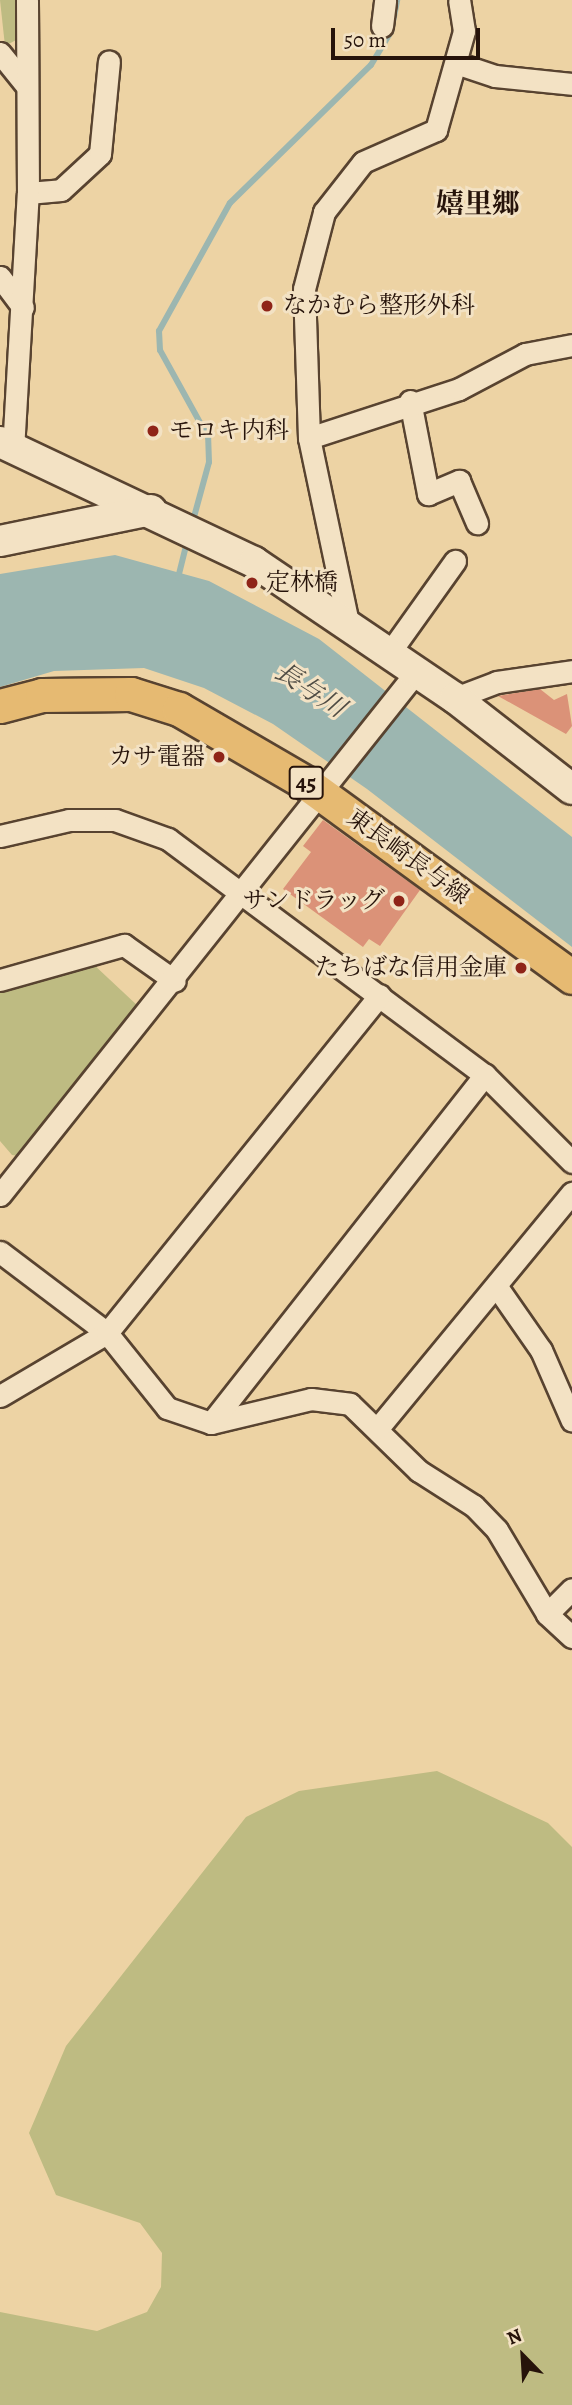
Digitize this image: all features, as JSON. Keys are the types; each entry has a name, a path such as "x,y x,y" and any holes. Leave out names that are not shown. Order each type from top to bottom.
{"main road":[{"name":"東長崎長与線","path":"0,706 42,695 131,694 179,709 325,787 572,977"}],"street":[{"path":"27,0 25,84 28,193 23,307 6,446 152,510 254,562 390,652 411,678 455,698 572,789"},
{"path":"382,26 385,0"},
{"path":"348,623 309,438 302,325 324,212 363,162 436,130 464,31 459,0"},
{"path":"0,53 25,84"},
{"path":"28,193 61,190 100,154 109,61"},
{"path":"456,63 495,76 572,84"},
{"path":"0,277 23,307"},
{"path":"309,438 410,401 459,389 526,354 572,345"},
{"path":"410,401 428,494 459,481 477,523"},
{"path":"0,541 152,510"},
{"path":"390,652 455,561"},
{"path":"455,698 498,682 572,671"},
{"path":"0,1195 175,981 411,678"},
{"path":"0,836 69,820 115,820 168,839 241,896 380,995 485,1075 572,1162"},
{"path":"0,980 124,946 175,981"},
{"path":"0,1396 107,1333 380,995"},
{"path":"211,1423 485,1075"},
{"path":"378,1428 572,1193"},
{"path":"0,1252 107,1333 167,1408 211,1423 311,1399 350,1405 378,1428 419,1471 474,1506 497,1530 547,1614 572,1637"},
{"path":"497,1287 541,1349 572,1421"},
{"path":"547,1614 572,1589"}],"shaded area":[{"path":"0,0 18,0 18,39 5,46"},
{"path":"92,963 139,1007 19,1156 12,1155 0,1141 0,988"},
{"path":"437,1771 548,1823 572,1847 572,2405 0,2405 0,2312 97,2331 147,2312 161,2287 162,2253 140,2223 56,2195 29,2133 66,2046 246,1817 299,1791"}],"water":[{"name":"長与川","path":"115,555 209,581 319,639 572,837 572,947 367,789 273,724 204,688 144,668 54,671 0,687 0,574"}],"building":[{"path":"540,689 554,700 567,694 572,726 566,734 498,696"},
{"path":"323,820 420,890 380,946 369,939 363,947 283,889 311,852 303,846"}],"waterway":[{"path":"194,517 209,462 208,437 160,350 159,331 230,203 371,65 391,32 397,0"},
{"path":"178,578 187,543"}],"place":[{"name":"なかむら整形外科","path":"267,306"},
{"name":"モロキ内科","path":"153,431"},
{"name":"定林橋","path":"252,583"},
{"name":"カサ電器","path":"219,757"},
{"name":"サンドラッグ","path":"399,901"},
{"name":"たちばな信用金庫","path":"521,968"}],"district":[{"name":"嬉里郷","path":"478,204"}]}
